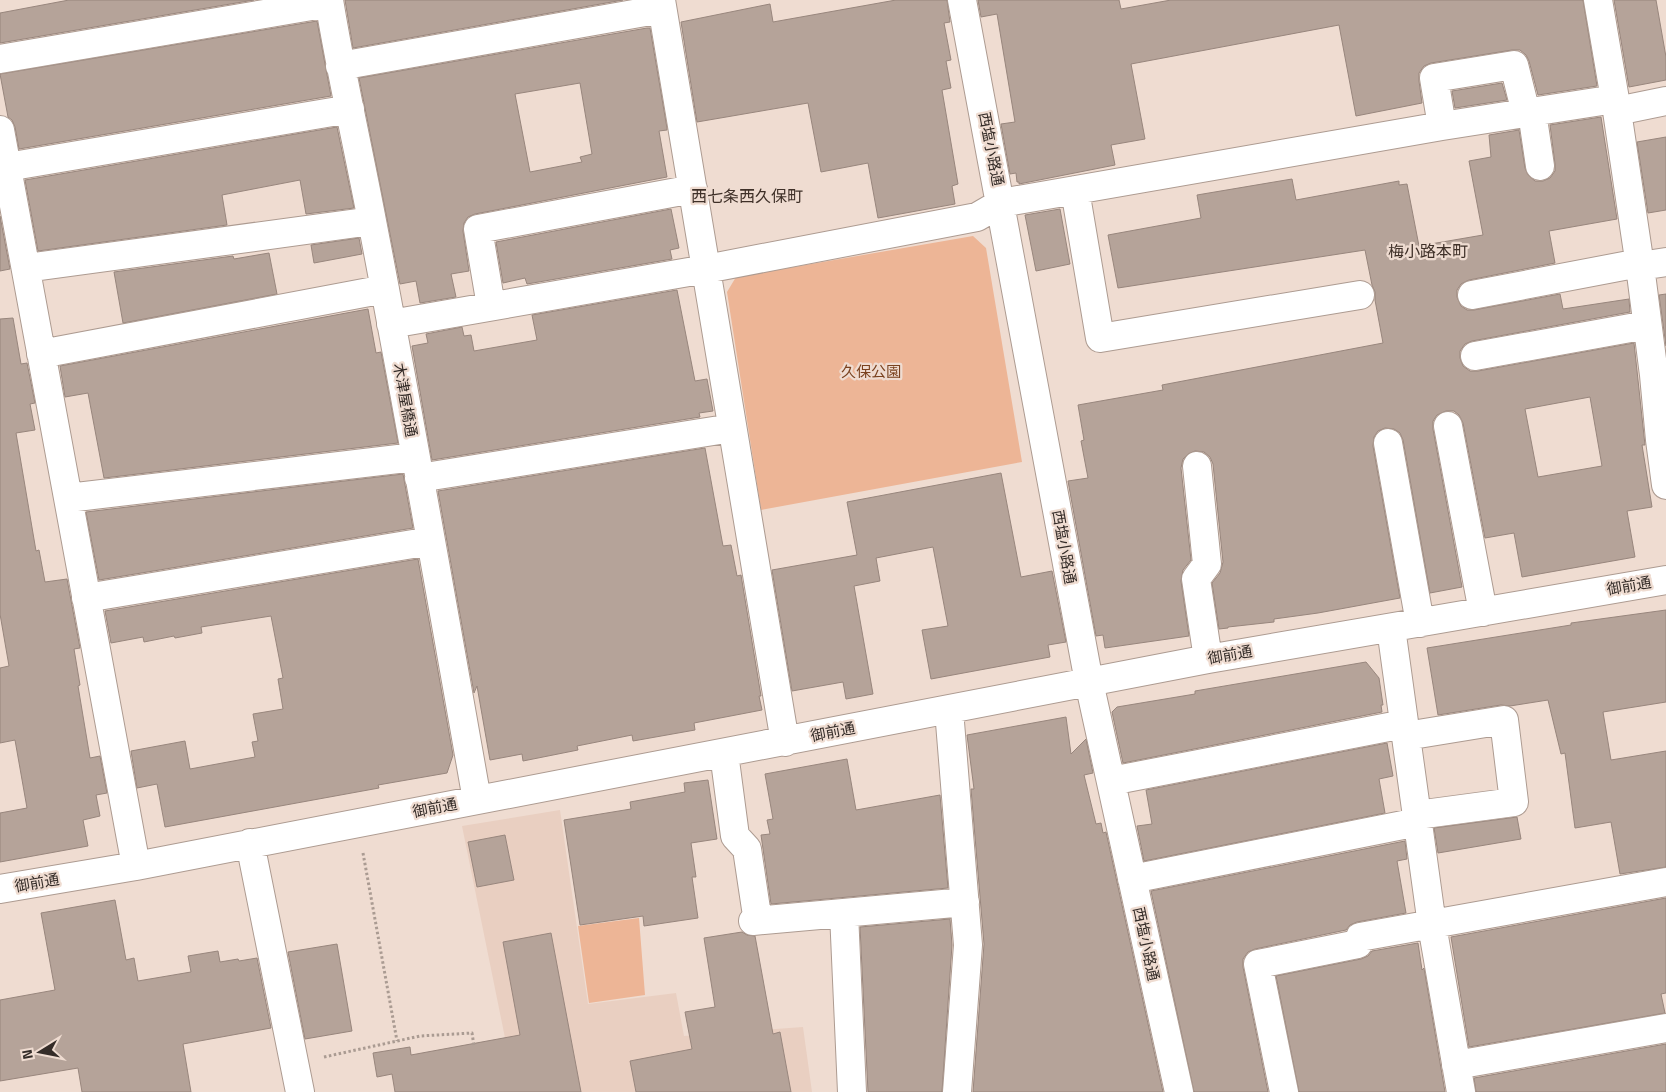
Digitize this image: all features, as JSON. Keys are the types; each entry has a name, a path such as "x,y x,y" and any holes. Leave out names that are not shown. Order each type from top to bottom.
{"street":[{"name":"西塩小路通","path":"962,0 1089,682 1179,1092"},
{"path":"1598,0 1616,105 1653,264 1647,325 1666,485"},
{"path":"0,59 329,1"},
{"name":"木津屋橋通","path":"329,1 340,66 385,289 477,800"},
{"path":"340,66 662,5 785,742"},
{"path":"1442,126 1434,78 1514,64 1529,112 1540,166"},
{"path":"391,324 706,269 976,217 1001,203 1075,190 1529,112 1666,101"},
{"path":"7,167 350,109"},
{"path":"0,130 136,866"},
{"path":"491,306 478,229 692,189"},
{"path":"1075,190 1100,338 1360,295"},
{"path":"26,268 372,221"},
{"path":"1472,295 1629,265 1653,264"},
{"path":"41,354 385,289"},
{"path":"1475,356 1647,325"},
{"path":"1448,426 1483,612"},
{"path":"68,498 417,467 732,428"},
{"path":"1388,442 1420,623"},
{"path":"1197,466 1207,564 1196,579 1208,659"},
{"path":"86,598 431,541"},
{"name":"御前通","path":"0,889 136,866 1208,659 1666,580"},
{"path":"1391,628 1432,925 1461,1092"},
{"path":"950,710 968,946 958,1092"},
{"path":"1110,780 1405,730 1504,720 1514,802 1417,819 1132,879"},
{"path":"724,753 736,836 747,850 754,915 844,913 965,902"},
{"path":"250,843 300,1092"},
{"path":"1284,1092 1258,964 1358,944 1360,937 1666,882"},
{"path":"844,913 852,1092"},
{"path":"1456,1065 1666,1028"}],"path":[{"path":"357,823 397,1041"},
{"path":"294,1064 420,1036 472,1033 474,1046"}],"shaded area":[{"path":"560,810 588,1004 676,993 684,1036 803,1027 812,1092 516,1092 462,826"}],"green space":[{"name":"久保公園","path":"973,236 986,248 1022,462 761,510 727,292 736,277"},
{"path":"639,918 645,995 589,1003 578,926"}],"building":[{"path":"69,0 254,0 0,43 0,13"},
{"path":"345,0 623,0 353,48"},
{"path":"896,0 947,0 950,22 944,23 951,60 946,61 951,88 942,90 958,184 952,186 955,204 878,218 868,163 821,172 808,103 697,122 681,22 770,4 773,22"},
{"path":"978,0 1119,0 1121,9 1171,0 1583,0 1597,86 1538,95 1526,55 1520,50 1512,50 1431,63 1424,66 1419,73 1422,103 1356,116 1339,25 1131,64 1145,139 1111,145 1115,165 1019,184 1016,173 1010,174 1001,124 1015,122 997,14 981,17"},
{"path":"1614,0 1656,0 1666,57 1666,80 1629,87"},
{"path":"317,21 331,96 19,149 15,127 12,120 8,117 0,74"},
{"path":"650,28 667,128 667,130 659,131 667,177 475,214 468,217 464,223 463,231 469,271 451,274 456,297 420,303 416,281 400,284 359,78","holes":["580,83 592,154 580,157 582,162 530,172 515,94"]},
{"path":"1502,83 1507,100 1455,108 1452,91"},
{"path":"1601,117 1617,219 1549,231 1555,263 1469,280 1461,284 1457,290 1457,297 1461,306 1467,310 1560,294 1563,309 1629,299 1630,312 1472,341 1465,344 1460,351 1460,358 1463,366 1470,371 1478,371 1634,343 1645,445 1642,445 1652,507 1627,511 1635,557 1522,577 1514,533 1485,538 1463,423 1459,415 1454,411 1446,411 1437,415 1433,421 1433,429 1462,587 1430,593 1403,440 1400,433 1394,429 1385,428 1378,431 1374,437 1373,446 1400,598 1274,619 1274,622 1219,629 1212,583 1220,573 1223,562 1213,464 1210,457 1204,452 1195,451 1183,459 1181,468 1191,560 1183,570 1181,581 1189,636 1105,648 1103,635 1096,636 1068,481 1088,478 1081,441 1084,440 1078,405 1163,390 1162,385 1383,343 1375,292 1365,250 1118,288 1108,235 1201,218 1197,195 1292,179 1296,200 1399,181 1399,185 1407,184 1419,246 1483,235 1469,161 1491,157 1489,135 1519,130 1525,168 1528,175 1535,181 1543,181 1550,178 1555,171 1555,164 1550,125","holes":["1590,397 1602,466 1538,477 1525,409"]},
{"path":"337,127 354,208 306,214 300,180 222,195 227,225 38,251 25,180"},
{"path":"1666,137 1666,210 1648,213 1637,142"},
{"path":"671,209 679,248 670,250 672,259 527,284 525,278 503,283 496,242"},
{"path":"1060,209 1070,264 1036,271 1025,215"},
{"path":"0,216 10,269 0,271"},
{"path":"359,238 362,254 314,263 311,245"},
{"path":"269,253 277,294 123,323 114,272 233,256 234,259"},
{"path":"677,290 695,381 707,379 713,411 699,413 700,417 432,460 412,346 428,343 426,334 462,327 464,336 471,335 474,351 537,340 532,315"},
{"path":"1666,294 1666,346 1659,295"},
{"path":"368,309 376,353 381,352 398,443 104,478 88,393 65,397 60,366"},
{"path":"13,318 21,364 27,363 35,403 30,404 35,430 16,433 36,551 39,550 45,582 67,579 80,648 74,649 90,758 100,756 107,793 96,795 100,816 83,820 88,846 0,862 0,813 27,808 15,740 0,743 0,668 9,666 0,614 0,319"},
{"path":"705,448 723,546 731,545 737,576 741,575 762,710 694,723 695,730 633,741 632,735 577,746 578,750 523,761 522,754 490,760 477,686 474,693 438,491"},
{"path":"1001,473 1021,577 1052,571 1066,642 1048,645 1050,657 931,679 922,630 948,626 933,547 876,558 880,581 854,586 873,694 846,699 843,682 792,691 772,570 857,555 847,502"},
{"path":"403,474 413,528 99,580 86,512"},
{"path":"418,559 453,755 447,773 378,785 379,788 165,827 157,784 137,788 131,751 185,741 190,769 255,757 252,742 258,741 253,714 283,709 278,679 283,678 271,616 201,627 202,633 175,638 174,636 144,642 143,637 111,643 105,611"},
{"path":"1666,610 1666,702 1603,712 1611,760 1666,751 1666,867 1620,874 1611,822 1575,828 1565,753 1561,754 1548,700 1438,715 1427,648 1571,625 1571,623"},
{"path":"1366,662 1379,678 1383,705 1381,705 1382,712 1123,763 1112,712 1117,707 1195,694 1195,691"},
{"path":"1066,717 1071,754 1086,739 1093,773 1084,775 1096,824 1101,823 1103,833 1106,832 1163,1092 973,1092 984,944 971,789 974,789 967,735"},
{"path":"1387,743 1393,776 1379,779 1385,813 1144,861 1137,826 1152,824 1146,790"},
{"path":"847,759 856,810 940,795 948,888 771,904 761,835 770,834 767,820 773,819 765,774"},
{"path":"708,780 717,839 691,843 696,877 692,877 698,918 644,926 643,916 580,925 564,820 631,809 630,802 685,792 684,783"},
{"path":"1517,817 1521,839 1438,853 1434,828"},
{"path":"505,835 514,880 477,887 468,842"},
{"path":"1405,841 1407,859 1397,861 1406,913 1357,922 1350,925 1346,930 1255,949 1248,952 1243,959 1268,1092 1194,1092 1151,891"},
{"path":"1666,898 1666,993 1661,994 1665,1013 1469,1047 1451,937"},
{"path":"115,900 126,960 134,958 138,981 191,972 188,956 218,951 220,962 257,958 271,1028 183,1044 191,1092 82,1092 78,1068 0,1081 0,1000 55,990 41,913"},
{"path":"950,919 952,945 942,1092 868,1092 860,927"},
{"path":"742,932 755,936 773,1034 780,1032 791,1092 636,1092 630,1061 692,1049 685,1012 715,1007 704,938"},
{"path":"551,933 581,1092 395,1092 392,1074 377,1077 373,1053 410,1047 411,1055 520,1035 503,942"},
{"path":"1418,943 1445,1092 1299,1092 1276,976 1361,959 1368,956 1372,951"},
{"path":"337,944 352,1031 305,1039 288,952"},
{"path":"1666,1044 1666,1092 1476,1092 1474,1078"}],"district":[{"name":"西七条西久保町","path":"747,196"},
{"name":"梅小路本町","path":"1428,251"}]}
